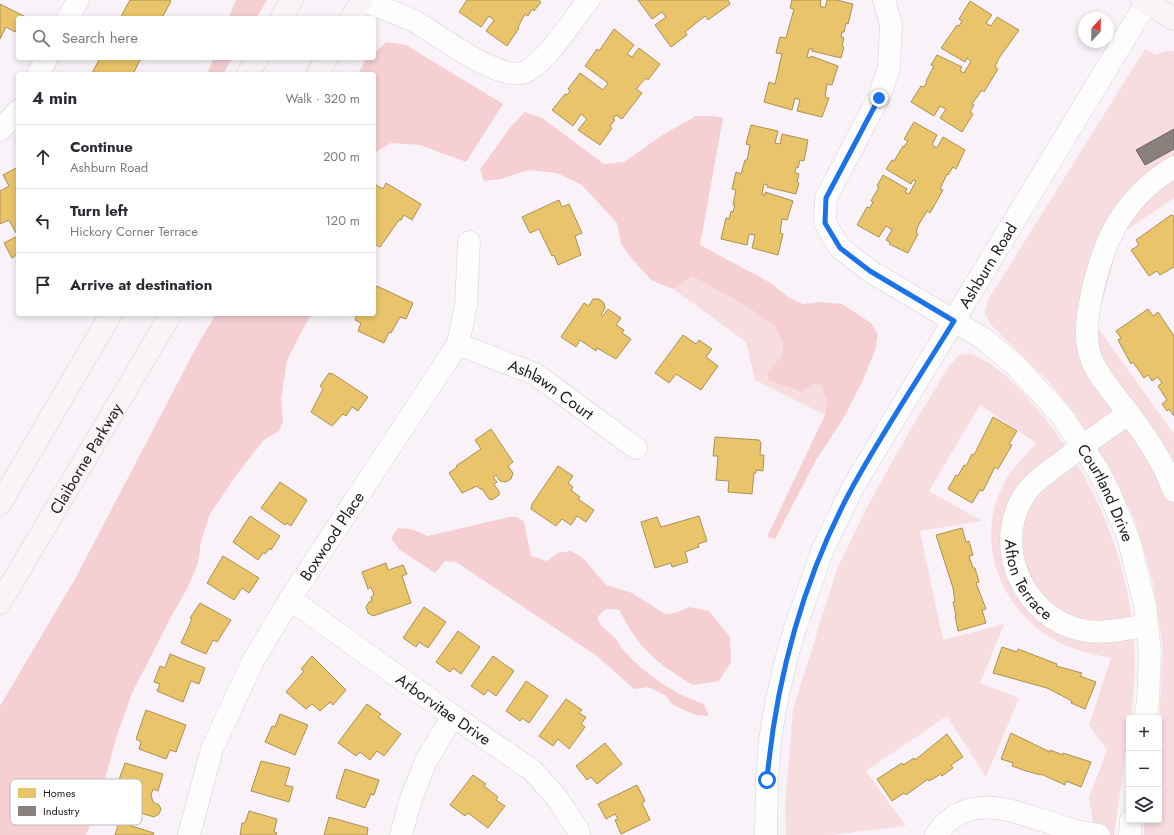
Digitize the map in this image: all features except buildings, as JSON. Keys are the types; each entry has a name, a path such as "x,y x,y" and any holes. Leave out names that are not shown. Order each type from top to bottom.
{"main road":[{"path":"282,16 292,0"},
{"path":"352,16 362,0"},
{"path":"1146,1 1174,19"},
{"path":"249,72 257,60"},
{"path":"318,72 325,60"},
{"path":"0,504 110,316"},
{"name":"Claiborne Parkway","path":"0,603 170,316"}],"street":[{"path":"69,16 78,0"},
{"path":"362,0 414,21 480,62 504,73 526,72 544,57 589,0"},
{"path":"404,0 414,21"},
{"name":"Courtland Drive","path":"884,0 891,24 889,68 879,98 826,198 825,223 840,248 870,271 984,339 1016,366 1061,415 1098,470 1110,494 1129,540 1145,605 1146,626 1150,652 1148,703 1146,715"},
{"name":"Ashburn Road","path":"766,835 767,780 776,704 794,631 820,556 853,487 1146,1"},
{"path":"39,72 46,60"},
{"path":"0,130 16,113"},
{"path":"1174,166 1161,174 1144,190 1120,217 1104,249 1088,312 1087,337 1091,358 1102,376 1170,466 1174,491"},
{"name":"Boxwood Place","path":"190,835 212,749 253,661 290,599 458,344 466,305 469,242"},
{"name":"Ashlawn Court","path":"458,344 534,374 636,448"},
{"name":"Afton Terrace","path":"1129,413 1082,446 1042,477 1028,490 1017,510 1012,528 1010,550 1015,571 1023,588 1040,607 1061,622 1072,628 1087,631 1108,631 1146,626"},
{"name":"Arborvitae Drive","path":"290,599 453,716 532,770 557,798 578,830 578,835"},
{"path":"401,835 411,799 426,761 453,716"},
{"path":"936,835 940,828 965,812 985,807 1008,809 1076,831 1099,835"},
{"path":"1130,835 1131,823"}],"shaded area":[{"path":"236,0 267,0 257,16 229,16"},
{"path":"386,42 406,45 503,104 466,162 420,145 391,143 376,152 376,72 359,72 365,60 376,60 376,51"},
{"path":"1145,49 1156,55 1166,51 1174,51 1174,198 1121,234 1096,325 1174,434 1174,835 1144,835 1144,823 1162,823 1162,715 1159,715 1163,649 1153,583 1135,520 1096,447 1076,415 1048,381 991,325 985,313 988,300"},
{"path":"213,60 231,60 224,72 208,72"},
{"path":"525,112 542,118 604,164 624,162 664,134 696,116 713,116 723,118 700,245 771,283 788,297 803,304 820,302 842,304 871,323 878,334 875,351 861,384 843,419 816,460 775,539 767,537 825,415 827,401 821,385 813,384 801,392 768,380 768,371 781,357 783,344 776,327 748,307 692,276 673,289 651,280 621,244 617,223 582,185 557,173 528,170 501,179 484,181 480,169 513,124"},
{"path":"692,276 748,307 776,327 783,344 781,357 768,371 768,380 801,392 813,383 821,385 827,401 825,415 755,380 746,342 673,289"},
{"path":"215,316 310,316 287,360 281,399 283,421 279,431 264,440 237,474 210,514 201,541 198,563 187,589 132,693 116,738 105,779 10,779 10,825 90,825 86,835 0,835 0,706 75,579 198,344"},
{"path":"972,354 991,364 1017,386 1039,411 1060,438 1079,467 1095,497 1119,560 1133,627 1135,667 1132,715 1126,715 1126,750 1114,835 1095,835 1089,798 1107,750 1089,725 1111,658 1072,648 1051,638 1032,624 1016,607 1004,587 996,567 991,545 992,522 997,500 1007,478 1017,464 1036,443 980,405 929,491 982,521 920,531 943,640 1004,624 980,683 1019,698 986,777 947,716 866,771 906,826 831,835 786,835 785,806 793,709 837,569 867,507 910,430 949,366 959,355"},
{"path":"509,517 517,517 524,522 531,556 547,561 558,553 570,551 583,558 606,585 632,593 665,614 675,613 690,607 709,611 730,637 731,662 719,681 693,685 658,662 650,654 634,636 619,610 606,609 597,617 602,626 616,639 623,650 642,668 662,683 682,695 704,704 709,716 695,715 673,705 665,695 648,687 634,689 597,656 456,562 445,561 435,573 400,550 391,538 398,528 411,529 428,536"}],"route":[{"path":"767,780 770,740 786,660 794,631 823,549 853,487 903,402 954,321 870,271 840,248 825,223 826,198 879,98"}]}
